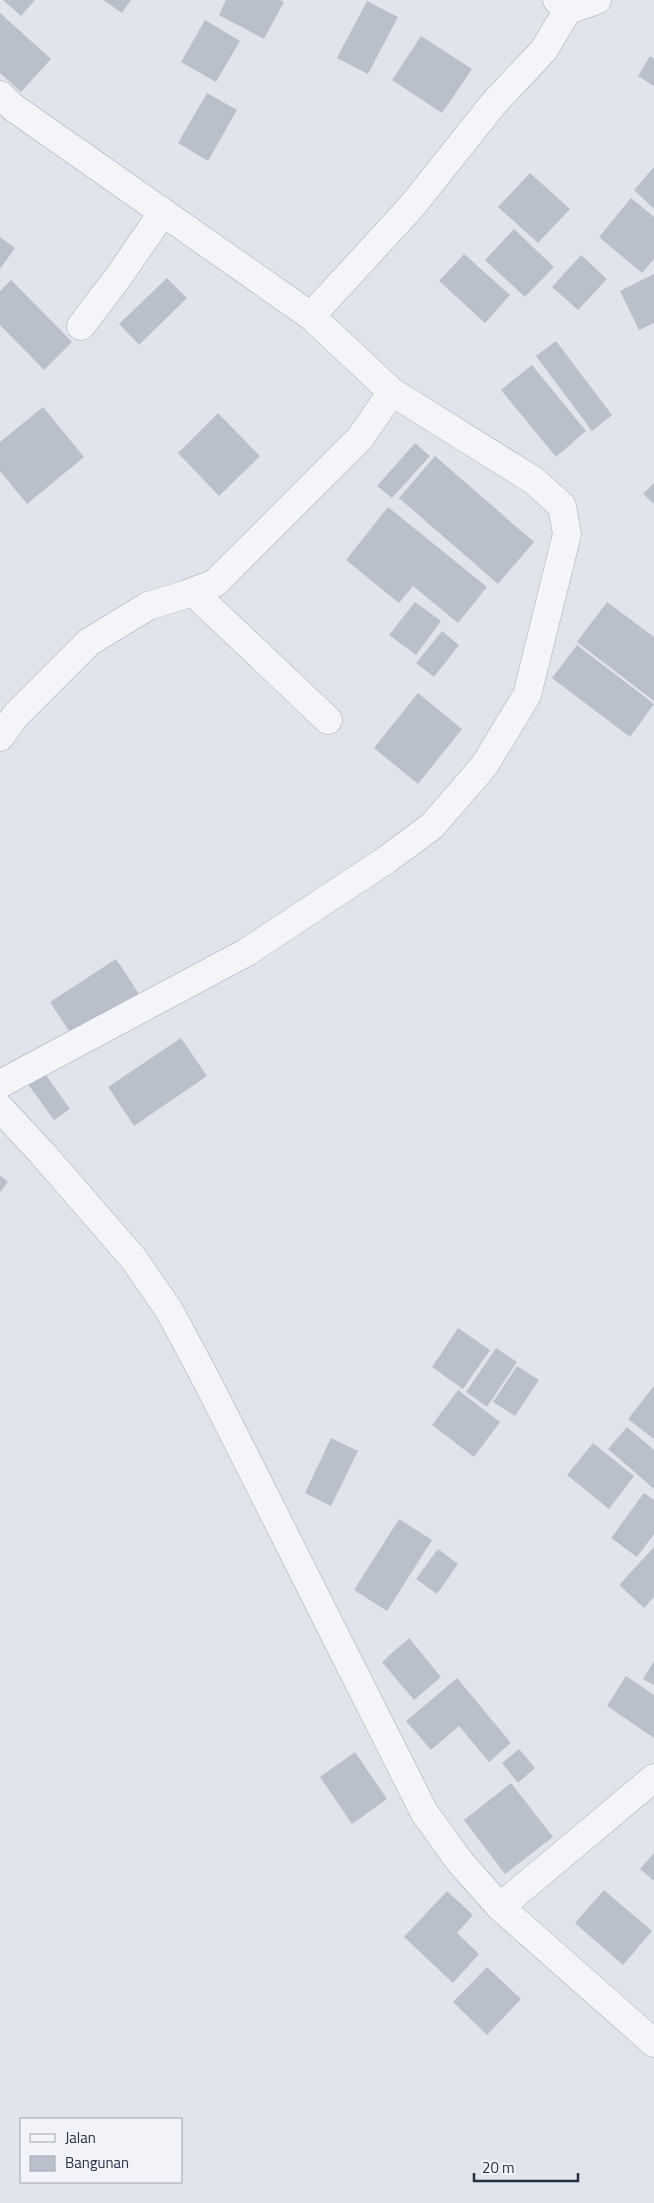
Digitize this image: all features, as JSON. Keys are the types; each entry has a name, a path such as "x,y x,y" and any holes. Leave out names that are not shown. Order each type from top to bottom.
{"street":[{"path":"312,316 412,206 494,104 543,51 563,5 597,0"},
{"path":"0,1084 247,952 386,860 432,826 484,766 527,695 567,534 562,506 533,480 392,392 312,316 163,212 5,109"},
{"path":"81,326 119,276 163,212"},
{"path":"0,737 16,715 89,642 148,606 215,583 360,438 392,392"},
{"path":"193,592 328,720"},
{"path":"0,1108 133,1258 169,1310 208,1383 424,1812 460,1862 500,1907 654,2043"},
{"path":"500,1907 654,1778"}],"building":[{"path":"3,0 35,0 21,16"},
{"path":"103,0 131,0 122,13"},
{"path":"226,0 280,0 284,2 264,39 219,15"},
{"path":"367,1 398,17 368,74 337,58"},
{"path":"0,13 51,59 21,92 0,73"},
{"path":"205,20 240,41 216,82 181,62"},
{"path":"421,36 472,69 442,113 392,80"},
{"path":"650,56 654,59 654,86 638,76"},
{"path":"207,93 237,110 208,161 178,143"},
{"path":"654,167 654,209 634,190"},
{"path":"530,173 570,209 538,243 498,207"},
{"path":"631,198 654,217 654,259 642,273 599,237"},
{"path":"514,229 554,267 525,297 485,260"},
{"path":"0,237 15,248 0,269"},
{"path":"464,254 510,295 485,323 439,281"},
{"path":"581,255 607,279 578,310 552,287"},
{"path":"654,274 654,323 639,330 620,291"},
{"path":"167,278 187,298 139,345 119,324"},
{"path":"11,280 72,342 44,370 0,325 0,291"},
{"path":"556,341 612,415 592,431 536,356"},
{"path":"532,365 586,431 556,457 501,390"},
{"path":"43,407 84,457 27,504 0,471 0,442"},
{"path":"218,413 260,456 219,496 178,453"},
{"path":"415,443 430,456 392,498 377,486"},
{"path":"435,456 534,542 498,584 399,498"},
{"path":"654,483 654,504 643,494"},
{"path":"388,507 487,587 458,623 413,586 399,603 346,560"},
{"path":"415,602 441,621 416,655 389,635"},
{"path":"607,602 654,637 654,701 577,642"},
{"path":"442,631 459,645 434,677 416,663"},
{"path":"577,645 654,704 630,737 552,678"},
{"path":"418,693 462,729 418,784 374,748"},
{"path":"116,959 139,994 73,1037 50,1002"},
{"path":"181,1038 207,1076 134,1126 108,1087"},
{"path":"41,1068 70,1109 54,1120 25,1080"},
{"path":"0,1175 8,1182 0,1192"},
{"path":"458,1328 490,1350 463,1389 432,1367"},
{"path":"496,1348 517,1362 487,1407 466,1392"},
{"path":"517,1366 539,1380 515,1416 493,1402"},
{"path":"654,1386 654,1439 628,1419"},
{"path":"458,1390 500,1422 474,1457 432,1425"},
{"path":"627,1427 654,1450 654,1489 608,1449"},
{"path":"331,1438 358,1451 331,1506 305,1493"},
{"path":"593,1443 634,1476 609,1509 567,1475"},
{"path":"644,1493 654,1500 654,1534 637,1557 611,1538"},
{"path":"399,1519 432,1540 387,1611 354,1590"},
{"path":"654,1547 654,1597 644,1608 619,1585"},
{"path":"438,1549 458,1564 437,1594 416,1579"},
{"path":"409,1638 441,1677 414,1700 382,1662"},
{"path":"654,1661 654,1685 643,1679"},
{"path":"626,1676 654,1695 654,1738 607,1706"},
{"path":"457,1678 511,1743 489,1762 459,1726 431,1750 406,1721"},
{"path":"519,1749 535,1768 518,1783 502,1763"},
{"path":"355,1752 387,1799 352,1824 320,1777"},
{"path":"511,1783 553,1837 505,1874 464,1820"},
{"path":"654,1853 654,1881 640,1869"},
{"path":"604,1890 652,1931 623,1965 575,1923"},
{"path":"447,1891 473,1915 457,1933 479,1954 453,1983 404,1937"},
{"path":"487,1967 521,1999 487,2035 453,2002"}]}
